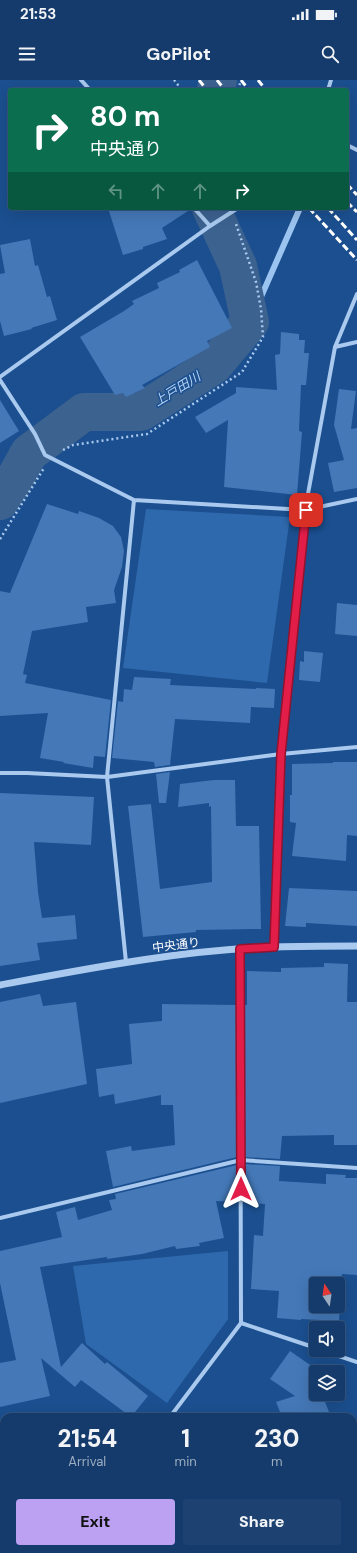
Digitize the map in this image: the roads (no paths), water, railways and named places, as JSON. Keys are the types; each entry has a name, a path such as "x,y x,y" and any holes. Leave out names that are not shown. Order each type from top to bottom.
{"street":[{"path":"81,80 88,88"},
{"path":"196,210 211,225"},
{"path":"234,210 211,225 0,379 35,434 45,455 134,500 306,510 357,499"},
{"path":"274,947 281,754 306,510 335,347 357,294"},
{"path":"335,347 357,342"},
{"path":"126,962 107,777 134,500"},
{"path":"0,773 107,777 281,754 357,746"},
{"name":"中央通り","path":"0,985 126,962 240,949 357,946"},
{"path":"173,1413 241,1323 240,949"},
{"path":"0,1218 241,1160 357,1168"},
{"path":"241,1323 309,1346"},
{"path":"342,1357 357,1362"}],"waterway":[{"path":"216,88 218,80"},
{"name":"上戸田川","path":"0,501 13,482 29,453 84,412 141,412 214,365 250,322 238,266 212,210"},
{"name":"上戸田川","path":"250,322 299,210"}],"railway":[{"path":"199,80 205,88"},
{"path":"217,80 223,88"},
{"path":"241,80 247,88"},
{"path":"258,80 264,88"},
{"path":"349,186 357,195"},
{"path":"349,204 357,212"},
{"path":"311,210 357,260"},
{"path":"330,210 357,240"}]}
